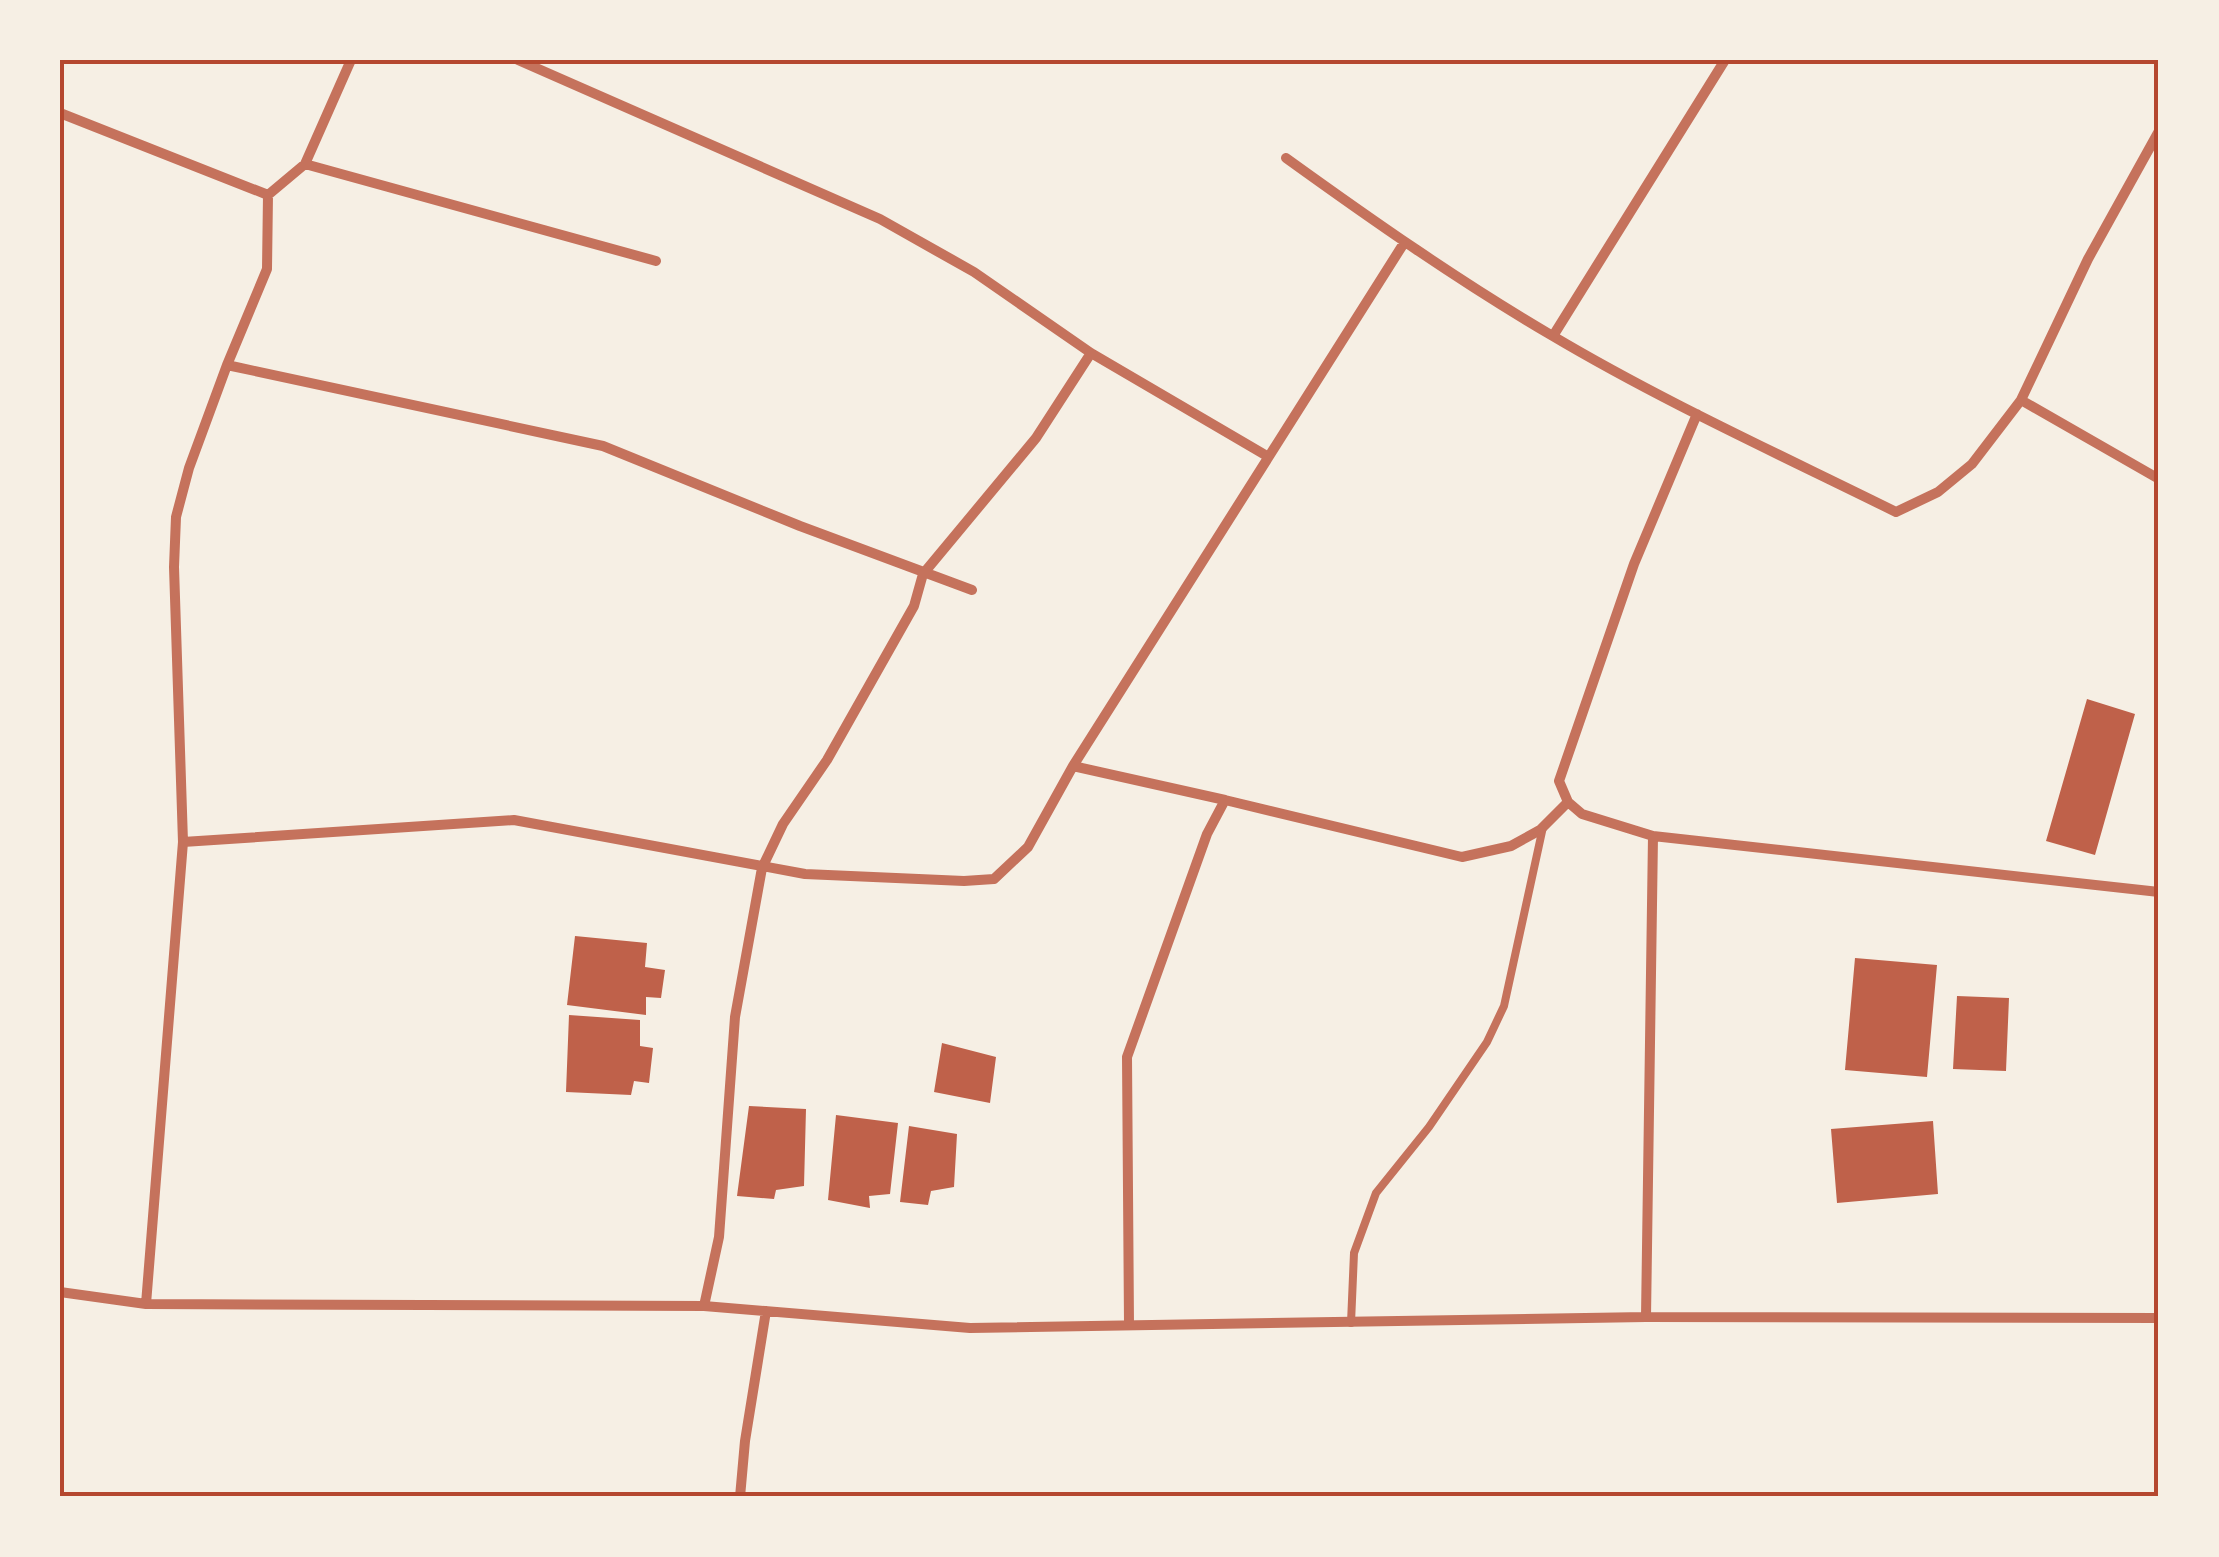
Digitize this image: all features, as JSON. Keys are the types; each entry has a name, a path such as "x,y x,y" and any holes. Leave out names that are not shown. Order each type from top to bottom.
{"street":[{"path":"146,1304 183,842 174,567 176,517 227,365 267,269 268,195 305,164 351,60"},
{"path":"518,60 880,220 974,272 1092,353 1268,456"},
{"path":"1553,336 1726,60"},
{"path":"60,113 268,195"},
{"path":"1286,158 1404,243 1553,336 1697,414 1896,512 1938,492 1972,464 2021,400 2088,260 2159,132"},
{"path":"305,164 656,261"},
{"path":"183,842 514,820 762,868 845,876 964,881 994,878 1028,847 1073,766 1404,243"},
{"path":"704,1306 719,1237 735,1017 762,868 783,824 827,760 914,606 924,574 1036,438 1092,353"},
{"path":"227,365 603,446 972,590"},
{"path":"2021,400 2159,479"},
{"path":"1697,414 1634,564 1559,781 1568,802 1582,814 1653,836 2159,892"},
{"path":"1073,766 1462,857 1511,846 1544,827 1568,802"},
{"path":"1130,1324 1126,1057 1207,834 1225,800"},
{"path":"1646,1317 1653,836"},
{"path":"60,1292 146,1304 704,1306 970,1328 1646,1317 2159,1318"},
{"path":"740,1497 744,1442 766,1311"}],"lane":[{"path":"1351,1323 1354,1253 1376,1194 1487,1042 1504,1006 1544,827"}],"building":[{"path":"2087,699 2135,714 2095,855 2046,841"},
{"path":"575,936 647,943 645,967 665,970 661,998 646,997 646,1015 567,1005"},
{"path":"1855,958 1937,965 1927,1077 1845,1070"},
{"path":"1957,996 2009,998 2006,1071 1953,1069"},
{"path":"569,1015 640,1020 640,1046 653,1048 649,1083 634,1081 631,1095 566,1092"},
{"path":"942,1043 996,1057 990,1103 934,1092"},
{"path":"749,1106 806,1109 804,1186 776,1190 774,1199 737,1196"},
{"path":"836,1115 898,1123 890,1194 869,1196 870,1208 828,1200"},
{"path":"1933,1121 1938,1194 1837,1203 1831,1129"},
{"path":"909,1126 957,1134 954,1187 931,1191 928,1205 900,1202"}]}
